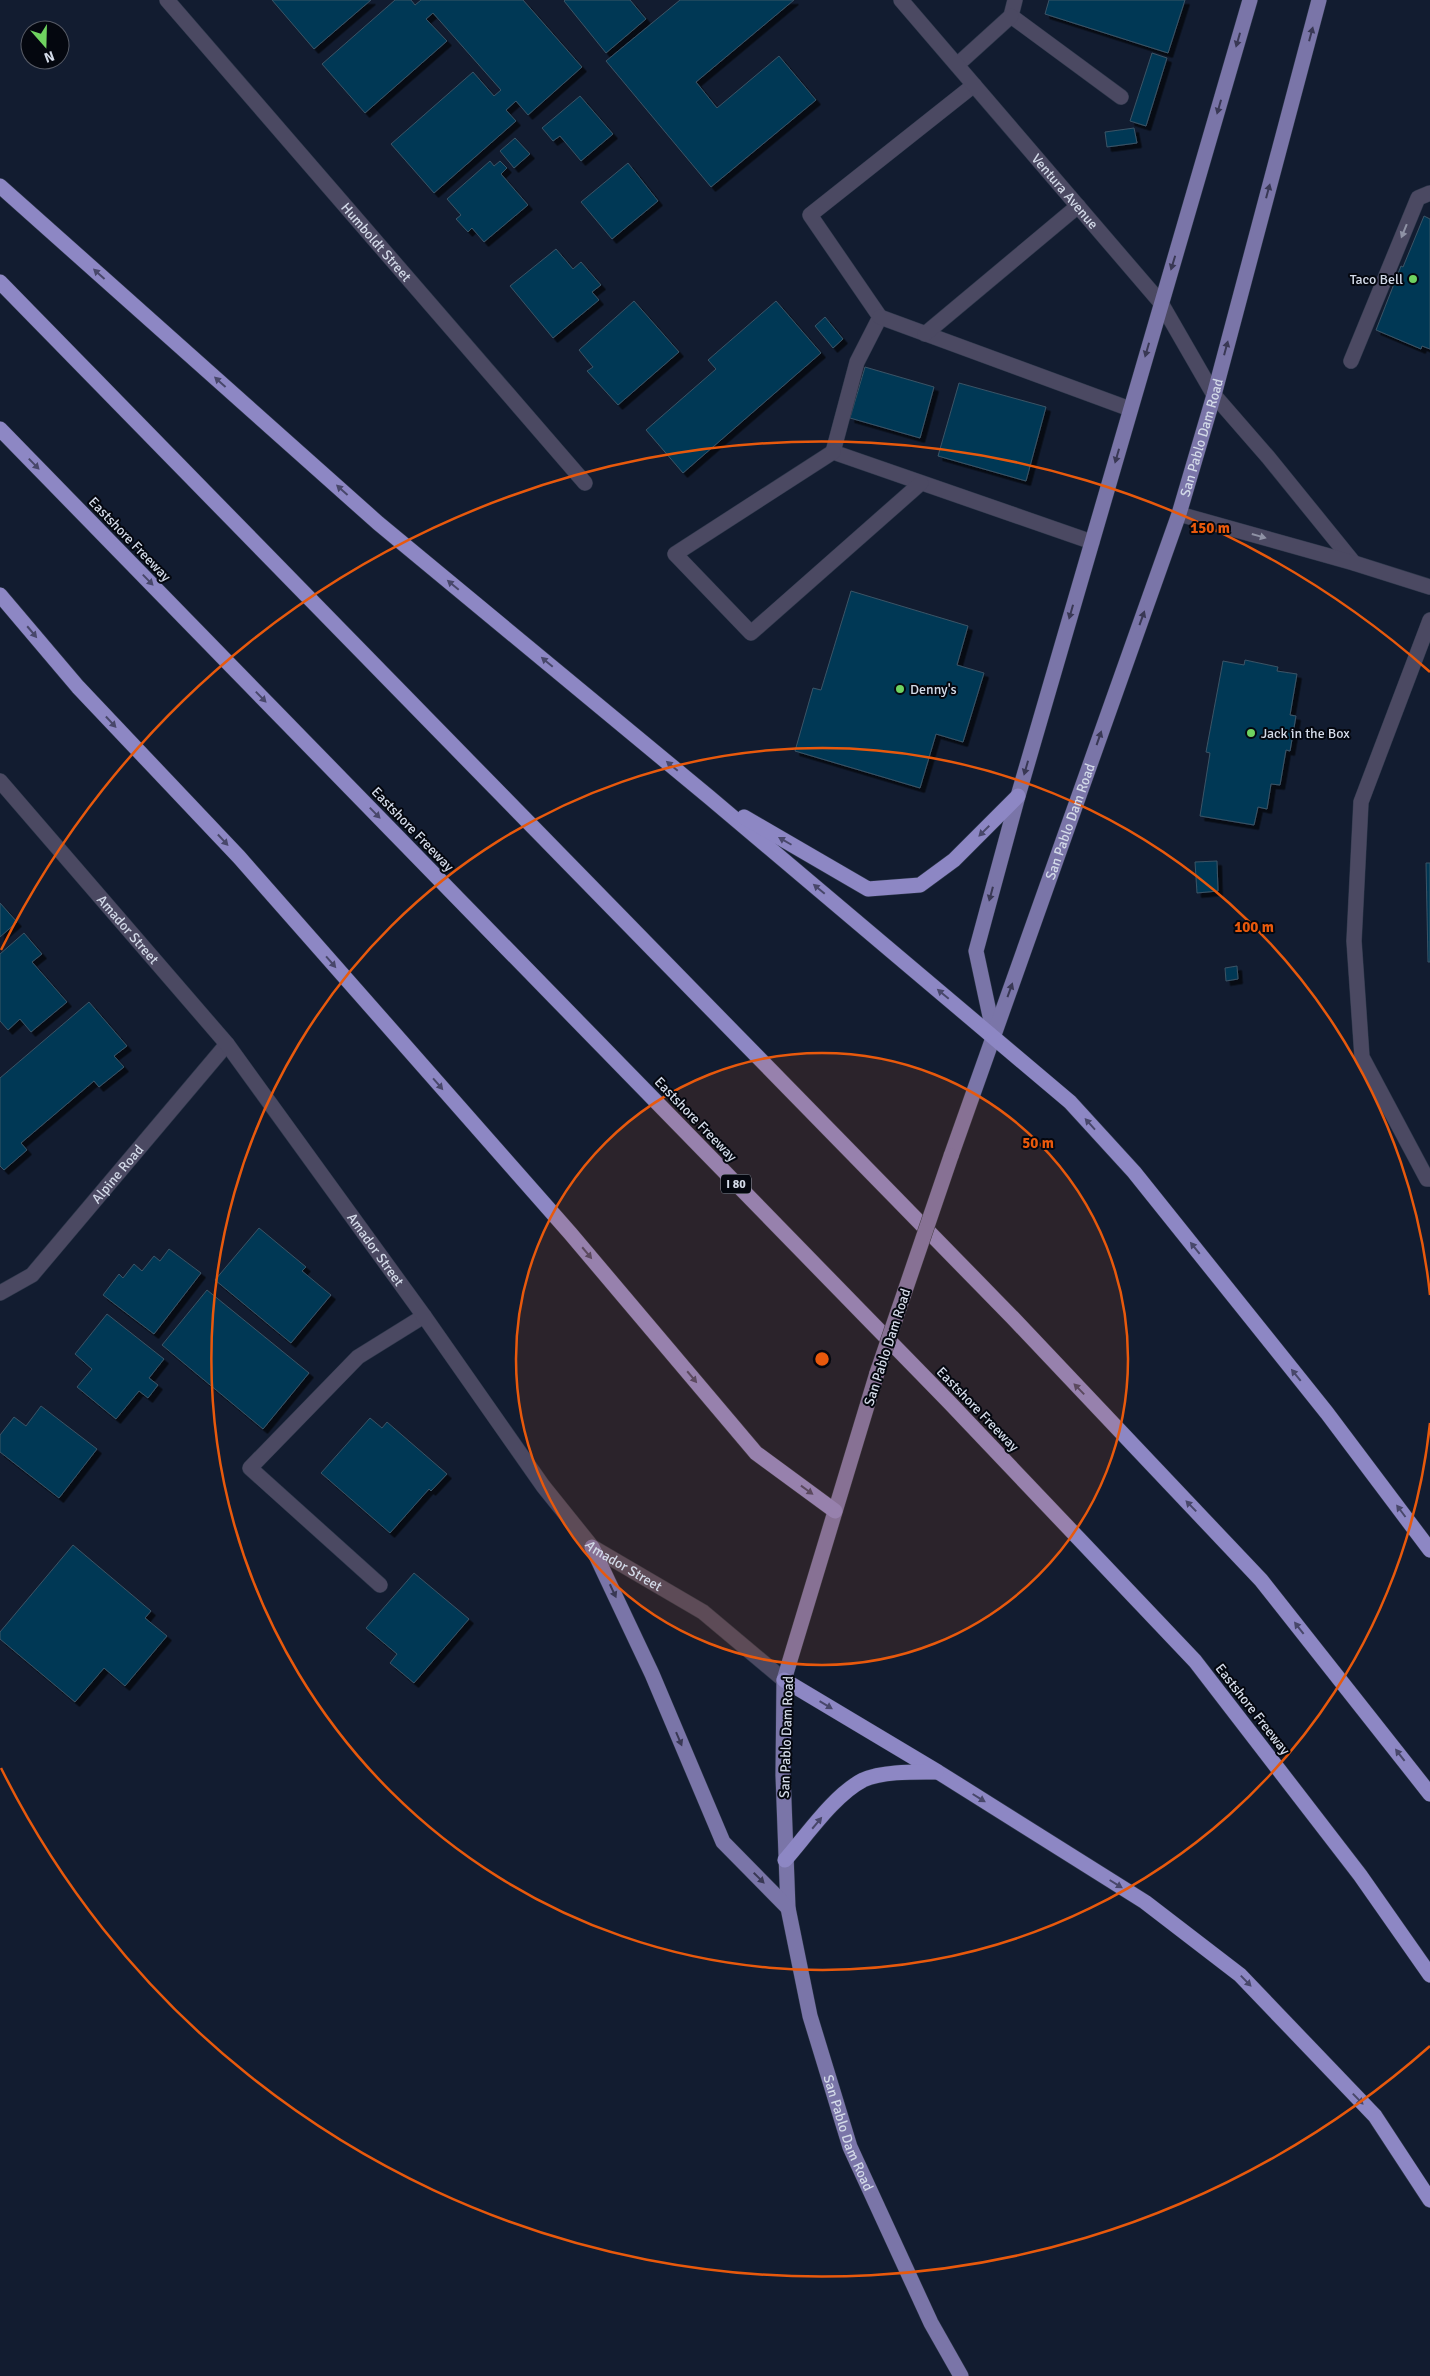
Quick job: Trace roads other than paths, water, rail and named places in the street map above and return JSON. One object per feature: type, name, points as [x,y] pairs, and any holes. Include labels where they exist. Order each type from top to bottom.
[{"type":"highway","points":[[0,186],[378,523],[709,797],[1070,1102],[1134,1172],[1327,1413],[1430,1550]]},
{"type":"highway","points":[[0,282],[992,1297],[1254,1572],[1430,1794]]},
{"type":"highway","name":"Eastshore Freeway","points":[[0,429],[949,1402],[1195,1661],[1360,1875],[1430,1975]]},
{"type":"highway","points":[[0,595],[78,687],[239,857],[570,1233],[756,1453],[835,1511]]},
{"type":"highway","points":[[709,797],[868,889],[920,885],[954,860],[1018,796]]},
{"type":"highway","points":[[784,1680],[938,1772],[1145,1902],[1240,1975],[1375,2116],[1430,2200]]},
{"type":"highway","points":[[785,1860],[824,1814],[848,1790],[864,1780],[901,1772],[938,1772]]},
{"type":"main road","points":[[994,1036],[976,950],[1018,796],[1250,0]]},
{"type":"main road","name":"San Pablo Dam Road","points":[[961,2376],[931,2323],[850,2147],[810,2016],[788,1908],[783,1775],[784,1680],[877,1373],[951,1156],[1179,514],[1214,395],[1319,0]]},
{"type":"main road","points":[[592,1546],[652,1674],[723,1842],[788,1908]]},
{"type":"street","name":"Humboldt Street","points":[[167,0],[585,483]]},
{"type":"street","name":"Ventura Avenue","points":[[901,0],[1161,303],[1214,395],[1268,457],[1354,562]]},
{"type":"street","points":[[957,65],[1011,16],[1015,0]]},
{"type":"street","points":[[1011,16],[1121,97]]},
{"type":"street","points":[[974,85],[810,215],[880,317],[1130,409]]},
{"type":"street","points":[[1351,361],[1418,198],[1430,193]]},
{"type":"street","points":[[925,334],[1078,206]]},
{"type":"street","points":[[880,317],[857,362],[833,452],[675,554],[750,633],[920,483]]},
{"type":"street","points":[[833,452],[1092,542]]},
{"type":"street","points":[[1179,514],[1354,562],[1430,587]]},
{"type":"street","points":[[1429,1181],[1362,1057],[1354,942],[1361,802],[1430,620]]},
{"type":"street","name":"Amador Street","points":[[0,781],[227,1044],[424,1316],[543,1486],[592,1546],[703,1612],[784,1680]]},
{"type":"street","name":"Alpine Road","points":[[0,1293],[32,1275],[227,1044]]},
{"type":"street","points":[[380,1586],[250,1468],[358,1357],[424,1316]]},
{"type":"place","name":"Taco Bell","points":[[1413,279]]},
{"type":"place","name":"Denny's","points":[[900,689]]},
{"type":"place","name":"Jack in the Box","points":[[1251,733]]}]
